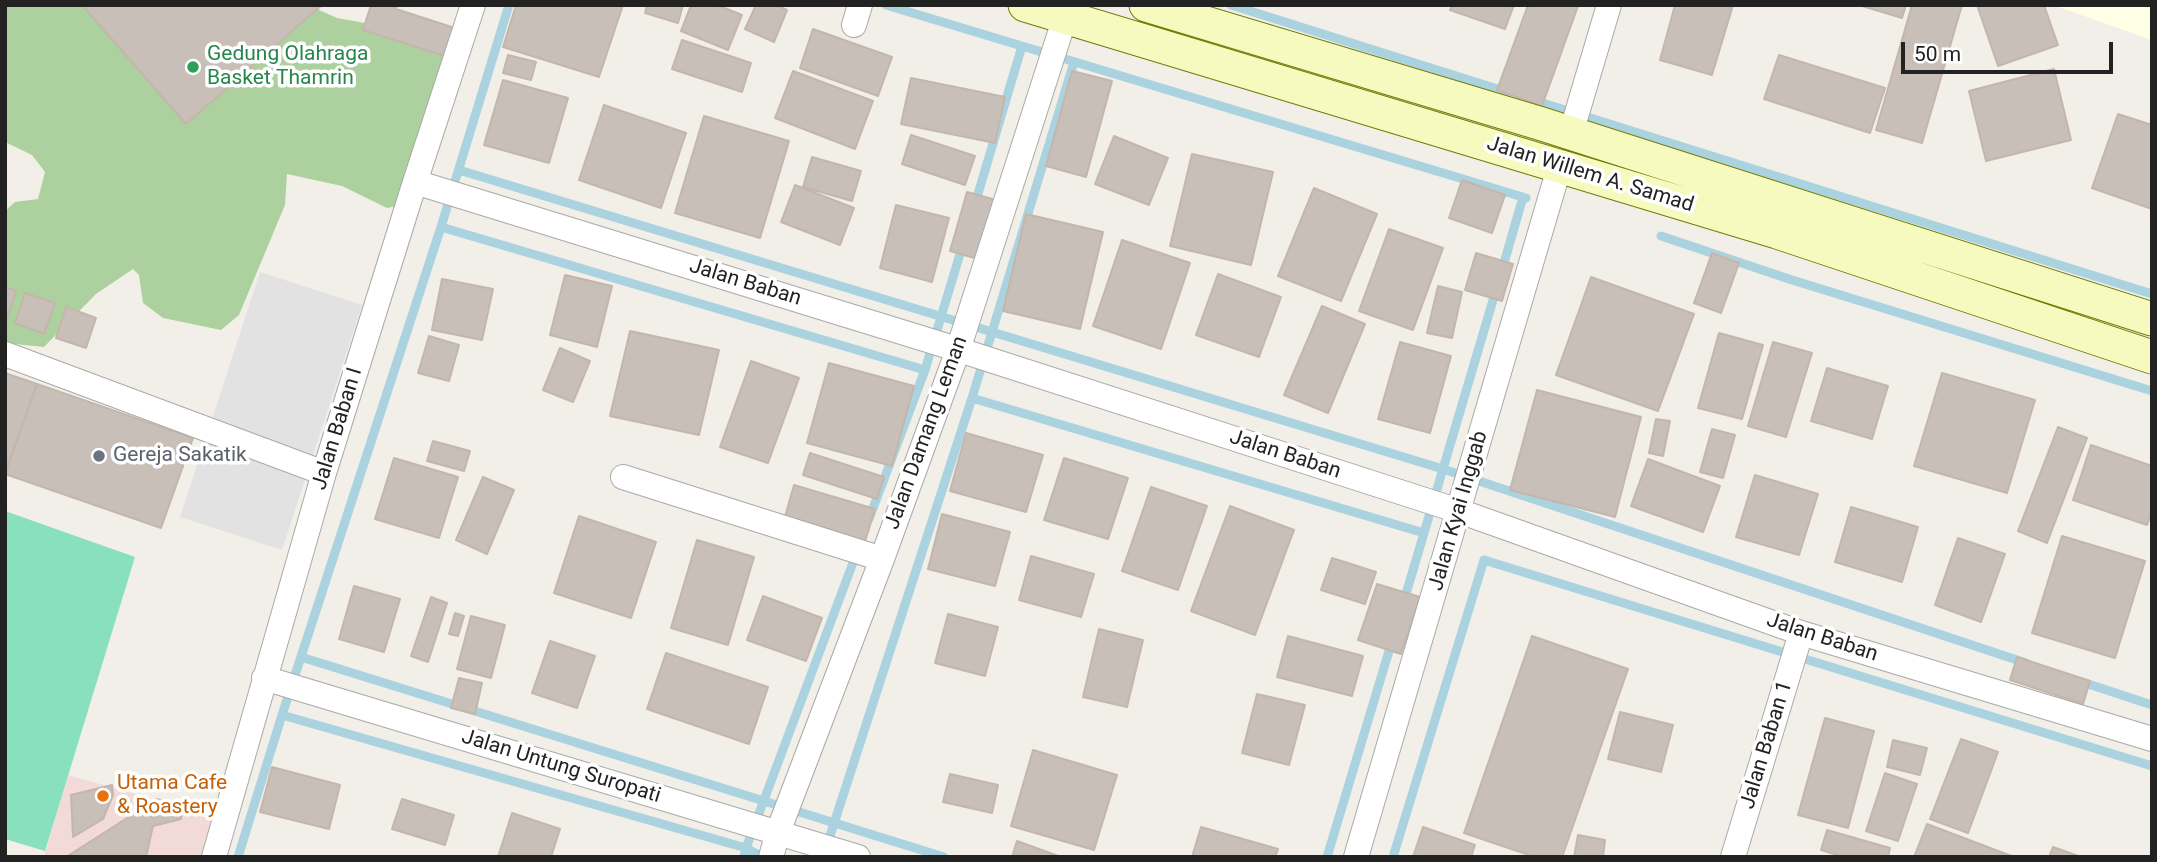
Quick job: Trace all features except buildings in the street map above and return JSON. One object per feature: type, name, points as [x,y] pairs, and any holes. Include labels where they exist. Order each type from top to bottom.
[{"type":"main road","name":"Jalan Willem A. Samad","points":[[1025,5],[1067,11],[1777,232],[2152,356]]},
{"type":"main road","name":"Jalan Willem A. Samad","points":[[1146,5],[1572,133],[2152,319]]},
{"type":"street","name":"Jalan Baban I","points":[[214,857],[324,473],[473,5]]},
{"type":"street","points":[[1572,133],[1609,5]]},
{"type":"street","name":"Jalan Damang Leman","points":[[771,857],[778,832],[882,559],[1067,11]]},
{"type":"street","name":"Jalan Kyai Inggab","points":[[1356,857],[1560,165]]},
{"type":"street","name":"Jalan Baban","points":[[415,182],[952,348],[1460,511],[1801,632],[2152,739]]},
{"type":"street","points":[[5,354],[324,473]]},
{"type":"street","points":[[623,477],[882,559]]},
{"type":"street","name":"Jalan Baban 1","points":[[1733,857],[1801,632]]},
{"type":"street","name":"Jalan Untung Suropati","points":[[264,678],[858,857]]},
{"type":"shaded area","points":[[2053,5],[2152,5],[2152,40]]},
{"type":"shaded area","points":[[260,272],[362,305],[282,550],[180,517]]},
{"type":"shaded area","name":"Utama Cafe & Roastery","points":[[68,775],[220,818],[209,857],[44,857]]},
{"type":"green space","points":[[5,5],[82,5],[186,124],[317,9],[337,18],[365,23],[451,58],[398,206],[387,208],[342,186],[287,174],[285,205],[239,315],[221,330],[163,318],[143,303],[139,275],[133,269],[96,294],[44,347],[5,343],[5,211],[15,202],[38,199],[45,172],[32,155],[5,142]]},
{"type":"green space","points":[[5,511],[135,557],[45,851],[5,839]]},
{"type":"waterway","points":[[441,227],[509,5]]},
{"type":"waterway","points":[[886,5],[1526,198]]},
{"type":"waterway","points":[[1231,5],[1507,92]]},
{"type":"waterway","points":[[975,204],[1022,46]]},
{"type":"waterway","points":[[972,398],[1074,62]]},
{"type":"waterway","points":[[1533,100],[2152,294]]},
{"type":"waterway","points":[[459,170],[1443,469],[2026,663]]},
{"type":"waterway","points":[[1502,270],[1523,197]]},
{"type":"waterway","points":[[282,715],[441,227],[925,370],[869,519]]},
{"type":"waterway","points":[[1661,236],[1792,280],[2152,391]]},
{"type":"waterway","points":[[925,370],[963,244]]},
{"type":"waterway","points":[[1424,533],[1496,290]]},
{"type":"waterway","points":[[827,845],[972,398],[1424,533],[1403,604]]},
{"type":"waterway","points":[[762,857],[746,848],[857,552]]},
{"type":"waterway","points":[[1393,857],[1484,560],[2152,766]]},
{"type":"waterway","points":[[1327,857],[1392,641]]},
{"type":"waterway","points":[[301,657],[944,857]]},
{"type":"waterway","points":[[2079,681],[2152,705]]},
{"type":"waterway","points":[[238,857],[282,715],[746,848],[744,857]]},
{"type":"place","name":"Gedung Olahraga Basket Thamrin","points":[[193,67]]},
{"type":"place","name":"Gereja Sakatik","points":[[99,456]]},
{"type":"place","name":"Utama Cafe & Roastery","points":[[103,796]]}]
